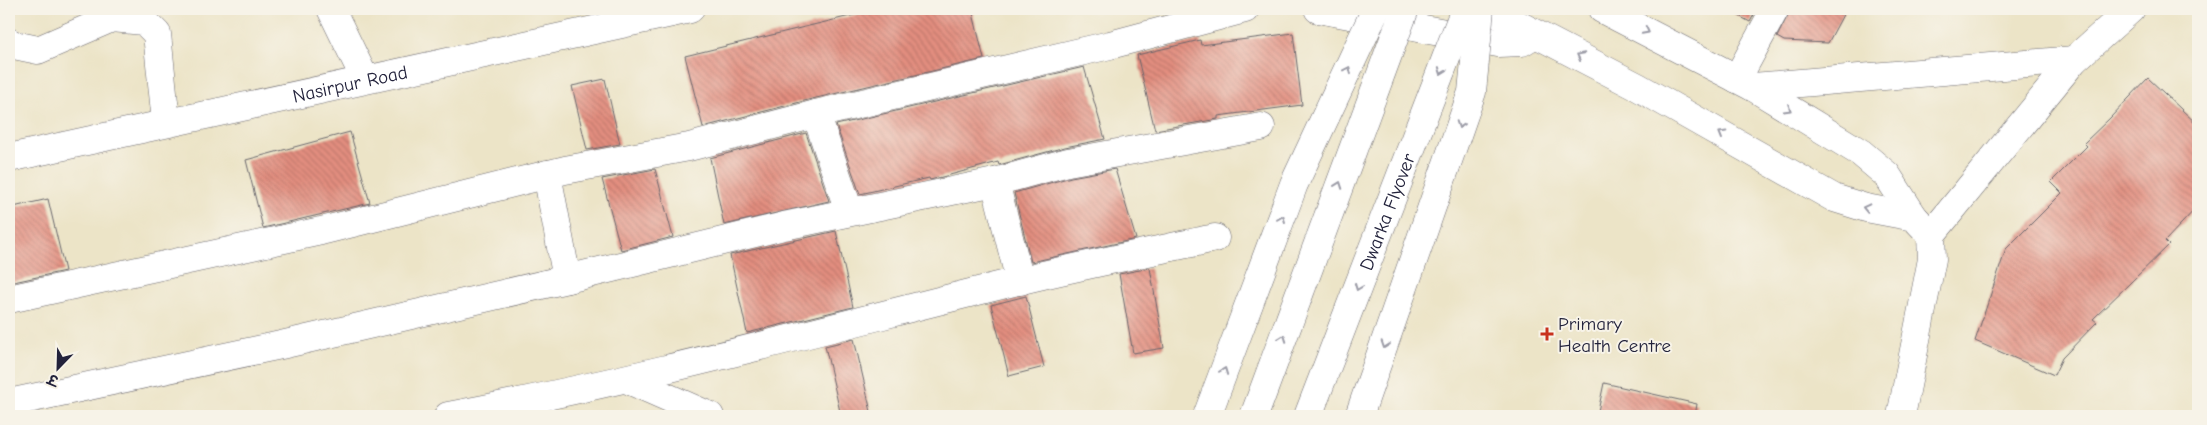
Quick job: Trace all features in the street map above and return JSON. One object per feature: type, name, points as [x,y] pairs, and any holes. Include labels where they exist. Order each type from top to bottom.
[{"type":"street","points":[[331,9],[365,79]]},
{"type":"street","name":"Nasirpur Road","points":[[9,158],[166,122],[690,9]]},
{"type":"street","points":[[9,299],[321,231],[547,174],[688,147],[816,114],[1110,45],[1245,9]]},
{"type":"street","points":[[1318,9],[1498,43],[1522,42],[1535,34]]},
{"type":"street","points":[[1207,416],[1294,184],[1376,9]]},
{"type":"street","points":[[1254,416],[1405,9]]},
{"type":"street","name":"Dwarka Flyover","points":[[1308,416],[1465,9]]},
{"type":"street","points":[[1360,416],[1472,92],[1480,9]]},
{"type":"street","points":[[1488,9],[1638,87],[1834,198],[1923,226]]},
{"type":"street","points":[[1602,9],[1745,83],[1876,164],[1887,174],[1923,226],[1932,260],[1901,416]]},
{"type":"street","points":[[1745,83],[1775,9]]},
{"type":"street","points":[[1923,226],[2074,60],[2130,9]]},
{"type":"street","points":[[9,42],[14,45],[38,50],[112,18],[144,21],[157,34],[166,122]]},
{"type":"street","points":[[1745,83],[2074,60]]},
{"type":"street","points":[[816,114],[849,211]]},
{"type":"street","points":[[9,403],[281,345],[849,211],[995,182],[1068,162],[1261,127]]},
{"type":"street","points":[[547,174],[567,279]]},
{"type":"street","points":[[995,182],[1020,281]]},
{"type":"street","points":[[448,416],[537,400],[747,351],[1020,281],[1215,238]]},
{"type":"street","points":[[626,379],[710,416]]},
{"type":"building","points":[[879,9],[972,9],[984,59],[812,99],[703,127],[685,56]]},
{"type":"building","points":[[1726,9],[1757,9],[1750,22]]},
{"type":"building","points":[[1791,9],[1846,9],[1828,43],[1784,41],[1777,37]]},
{"type":"building","points":[[1293,33],[1302,105],[1218,116],[1218,119],[1155,130],[1137,55],[1200,40],[1201,45]]},
{"type":"building","points":[[1084,67],[1105,139],[1065,147],[999,165],[998,162],[930,180],[929,178],[860,194],[836,125]]},
{"type":"building","points":[[2148,78],[2198,125],[2198,206],[2165,241],[2169,245],[2093,319],[2097,322],[2062,358],[2054,375],[1975,341],[2006,249],[2062,193],[2051,182],[2087,146],[2084,143]]},
{"type":"building","points":[[605,79],[620,144],[587,150],[572,86]]},
{"type":"building","points":[[350,132],[370,203],[263,228],[246,160]]},
{"type":"building","points":[[806,133],[829,201],[724,225],[710,158]]},
{"type":"building","points":[[655,169],[673,237],[621,250],[602,179]]},
{"type":"building","points":[[1115,169],[1136,239],[1031,262],[1014,193],[1071,177]]},
{"type":"building","points":[[48,199],[65,271],[9,283],[9,208]]},
{"type":"building","points":[[836,231],[853,307],[747,333],[730,255]]},
{"type":"building","points":[[1150,268],[1164,348],[1133,353],[1119,274]]},
{"type":"building","points":[[1026,296],[1044,367],[1009,376],[991,305]]},
{"type":"building","points":[[854,339],[872,416],[841,416],[825,346]]},
{"type":"building","points":[[1604,383],[1697,404],[1695,416],[1597,416]]},
{"type":"place","name":"Primary Health Centre","points":[[1547,334]]}]
